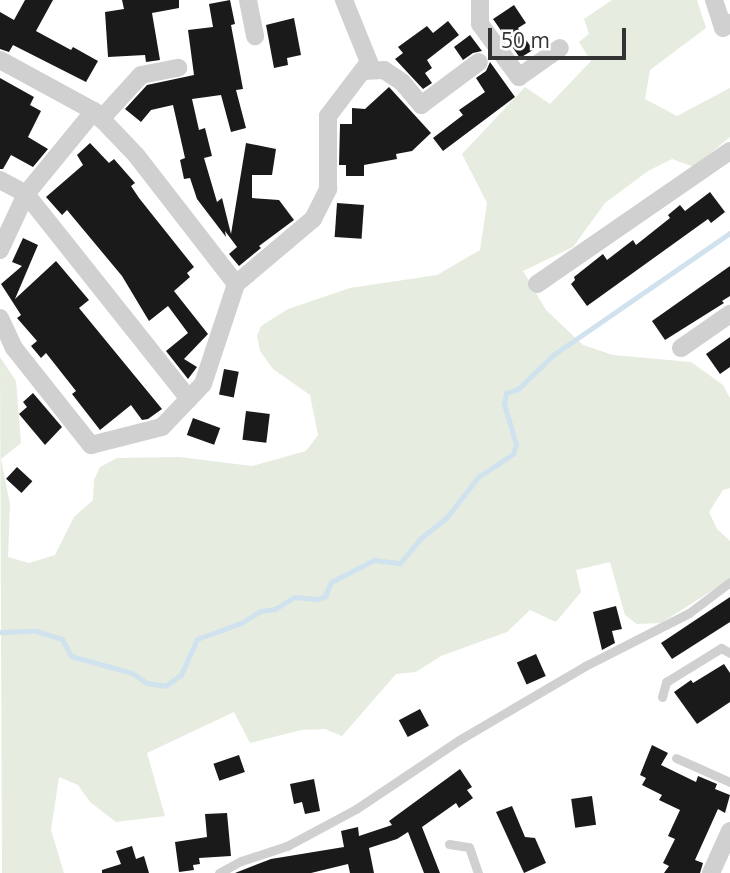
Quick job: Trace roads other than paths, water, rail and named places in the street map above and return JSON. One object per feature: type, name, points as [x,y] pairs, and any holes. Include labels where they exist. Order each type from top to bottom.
[{"type":"street","points":[[248,0],[255,36]]},
{"type":"street","points":[[0,318],[14,348],[91,445],[162,427],[203,384],[236,284],[313,219],[328,190],[328,116],[369,62],[344,0]]},
{"type":"street","points":[[480,0],[480,24],[519,77],[560,48]]},
{"type":"street","points":[[714,0],[723,28],[730,23]]},
{"type":"street","points":[[0,60],[97,115],[136,155],[236,284]]},
{"type":"street","points":[[364,71],[384,70],[402,82],[421,105],[479,62]]},
{"type":"street","points":[[0,250],[26,194],[97,115],[141,75],[178,68]]},
{"type":"street","points":[[537,284],[730,151]]},
{"type":"street","points":[[0,180],[26,194],[190,399]]},
{"type":"street","points":[[681,348],[730,314]]},
{"type":"street","points":[[711,873],[730,831]]},
{"type":"lane","points":[[219,873],[241,861],[287,845],[356,809],[460,740],[585,666],[689,613],[730,582]]},
{"type":"lane","points":[[662,697],[666,682],[721,648],[730,653]]},
{"type":"lane","points":[[676,758],[730,782]]},
{"type":"lane","points":[[449,844],[469,848],[478,873]]},
{"type":"waterway","points":[[0,632],[36,631],[62,639],[71,656],[132,673],[147,683],[165,686],[181,675],[197,639],[241,623],[260,611],[275,609],[294,597],[318,599],[325,596],[331,582],[374,560],[400,563],[421,538],[447,517],[478,477],[513,454],[516,444],[504,404],[506,393],[518,389],[553,355],[730,233]]}]
